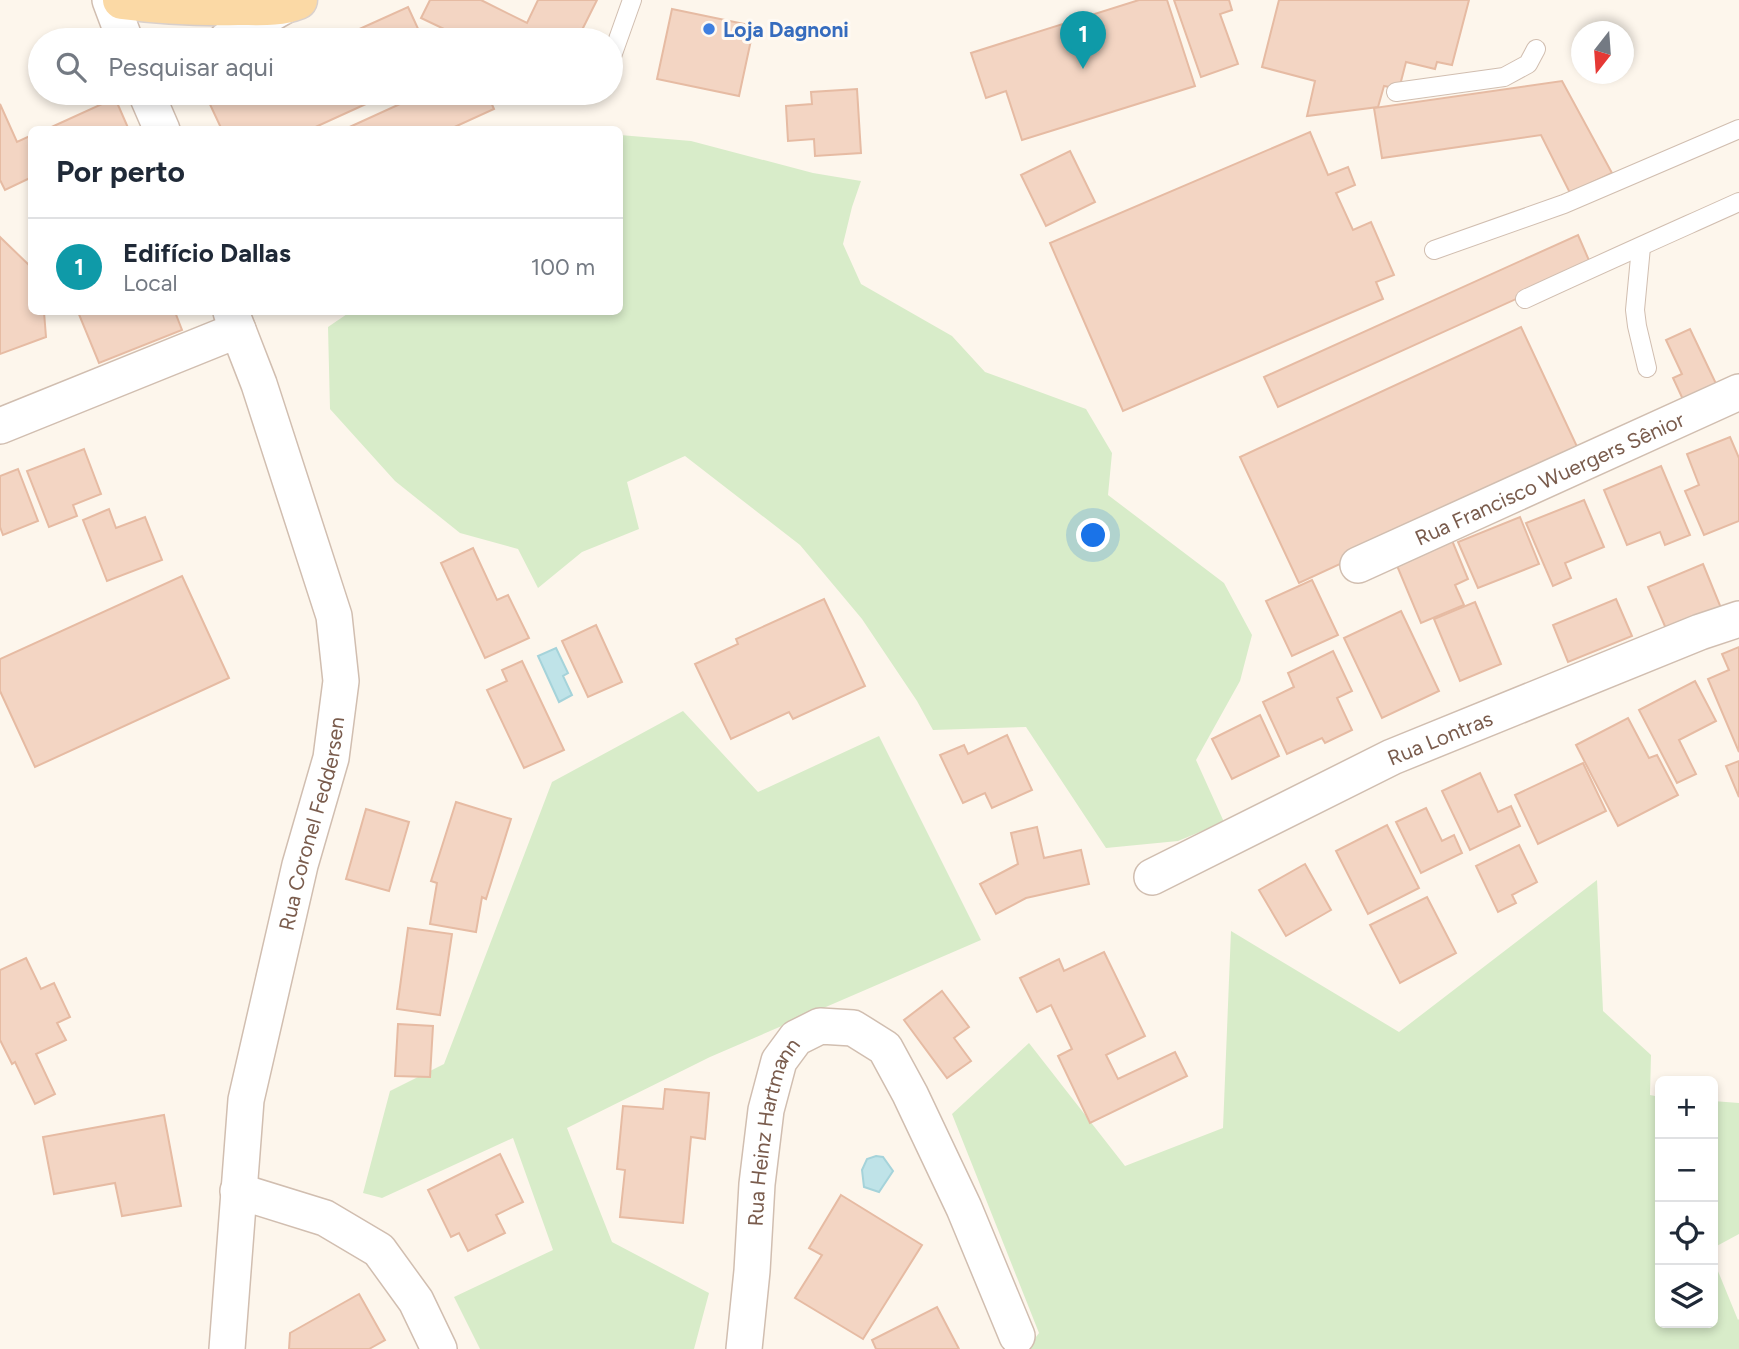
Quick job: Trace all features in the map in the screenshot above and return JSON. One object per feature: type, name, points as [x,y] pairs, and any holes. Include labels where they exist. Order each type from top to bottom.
[{"type":"main road","points":[[122,0],[162,5],[291,3]]},
{"type":"street","points":[[110,0],[120,28]]},
{"type":"street","points":[[247,28],[291,3]]},
{"type":"street","points":[[151,105],[160,126]]},
{"type":"street","points":[[0,426],[235,321]]},
{"type":"street","name":"Rua Coronel Feddersen","points":[[227,1349],[246,1100],[300,865],[331,758],[341,681],[334,617],[259,384],[235,321]]},
{"type":"street","name":"Rua Francisco Wuergers Sênior","points":[[1358,565],[1739,392]]},
{"type":"street","name":"Rua Lontras","points":[[1152,877],[1392,757],[1700,632],[1739,619]]},
{"type":"street","name":"Rua Heinz Hartmann","points":[[744,1349],[757,1184],[766,1110],[779,1061],[796,1038],[820,1026],[853,1028],[885,1048],[964,1208],[1017,1336]]},
{"type":"street","points":[[238,1191],[325,1218],[379,1250],[416,1301],[439,1349]]},
{"type":"lane","points":[[622,28],[632,0]]},
{"type":"lane","points":[[1396,92],[1504,77],[1528,64],[1536,49]]},
{"type":"lane","points":[[1434,250],[1564,204],[1739,129]]},
{"type":"lane","points":[[1525,299],[1739,202]]},
{"type":"lane","points":[[1641,247],[1635,310],[1647,368]]},
{"type":"green space","points":[[623,135],[691,141],[813,173],[861,181],[843,244],[861,284],[952,336],[985,372],[1086,409],[1112,453],[1108,495],[1224,583],[1252,635],[1240,681],[1196,760],[1224,822],[1178,841],[1106,848],[1026,727],[933,730],[917,701],[862,619],[800,545],[685,456],[627,482],[639,529],[582,552],[538,588],[518,549],[460,533],[395,481],[330,409],[328,327],[346,315],[623,315]]},
{"type":"green space","points":[[683,711],[758,792],[879,736],[981,940],[710,1057],[567,1128],[612,1242],[709,1293],[694,1349],[480,1349],[454,1297],[553,1250],[513,1138],[382,1198],[363,1193],[390,1091],[444,1064],[552,782]]},
{"type":"green space","points":[[1597,880],[1603,1011],[1651,1055],[1650,1095],[1655,1096],[1655,1328],[1718,1328],[1718,1271],[1739,1319],[1739,1349],[1027,1349],[1039,1333],[952,1114],[1029,1043],[1125,1166],[1223,1128],[1231,931],[1399,1032]]},
{"type":"green space","points":[[1718,1101],[1739,1103],[1739,1234],[1718,1245]]},
{"type":"water","points":[[556,648],[568,673],[563,676],[572,695],[559,702],[538,656]]},
{"type":"water","points":[[883,1157],[893,1171],[879,1192],[864,1187],[862,1170],[867,1159]]},
{"type":"building","points":[[430,0],[481,0],[527,23],[538,0],[597,0],[583,28],[442,28],[421,18]]},
{"type":"building","points":[[1139,0],[1167,0],[1195,86],[1022,140],[1006,91],[986,98],[971,53]]},
{"type":"building","points":[[1174,0],[1229,0],[1232,10],[1220,14],[1238,64],[1201,77]]},
{"type":"building","points":[[1279,0],[1469,0],[1452,65],[1437,62],[1435,69],[1406,62],[1399,89],[1384,86],[1378,107],[1307,116],[1315,81],[1262,67]]},
{"type":"building","points":[[408,7],[418,28],[362,28]]},
{"type":"building","points":[[672,9],[754,26],[739,96],[657,79]]},
{"type":"building","points":[[1562,81],[1612,173],[1570,193],[1541,135],[1382,158],[1374,108]]},
{"type":"building","points":[[857,89],[861,153],[815,156],[814,139],[788,141],[786,106],[812,104],[811,92]]},
{"type":"building","points":[[0,104],[17,142],[28,137],[28,179],[5,190],[0,180]]},
{"type":"building","points":[[100,105],[118,105],[127,126],[54,126]]},
{"type":"building","points":[[210,105],[364,105],[318,126],[220,126]]},
{"type":"building","points":[[398,105],[492,105],[494,109],[457,126],[352,126]]},
{"type":"building","points":[[1310,132],[1328,175],[1348,167],[1355,185],[1336,193],[1353,230],[1371,222],[1394,275],[1376,282],[1383,299],[1123,411],[1050,243]]},
{"type":"building","points":[[1070,151],[1095,202],[1046,226],[1021,175]]},
{"type":"building","points":[[1578,235],[1591,265],[1278,407],[1264,377]]},
{"type":"building","points":[[0,237],[28,264],[28,315],[44,315],[46,337],[0,354]]},
{"type":"building","points":[[79,315],[176,315],[182,330],[99,363]]},
{"type":"building","points":[[1521,327],[1580,453],[1299,583],[1240,457]]},
{"type":"building","points":[[1690,329],[1719,390],[1686,406],[1673,378],[1682,374],[1666,340]]},
{"type":"building","points":[[1730,437],[1739,458],[1739,521],[1704,535],[1685,491],[1699,485],[1687,454]]},
{"type":"building","points":[[84,449],[101,494],[73,505],[77,516],[49,527],[27,471]]},
{"type":"building","points":[[1661,466],[1690,535],[1665,545],[1660,532],[1627,545],[1604,490]]},
{"type":"building","points":[[18,469],[38,521],[3,535],[0,527],[0,476]]},
{"type":"building","points":[[1584,500],[1604,547],[1565,563],[1571,578],[1553,586],[1526,523]]},
{"type":"building","points":[[109,509],[116,528],[145,517],[162,560],[107,581],[83,520]]},
{"type":"building","points":[[1520,517],[1539,564],[1478,588],[1458,542]]},
{"type":"building","points":[[1451,538],[1468,579],[1455,585],[1464,605],[1421,623],[1395,561]]},
{"type":"building","points":[[473,548],[497,600],[508,595],[529,638],[485,658],[441,563]]},
{"type":"building","points":[[1703,564],[1721,608],[1667,631],[1648,587]]},
{"type":"building","points":[[182,576],[229,678],[35,767],[0,691],[0,659]]},
{"type":"building","points":[[1312,580],[1338,635],[1292,656],[1266,601]]},
{"type":"building","points":[[824,599],[865,686],[793,719],[789,712],[731,739],[695,664],[738,644],[736,639]]},
{"type":"building","points":[[1616,599],[1632,636],[1568,662],[1553,625]]},
{"type":"building","points":[[1475,602],[1501,664],[1460,681],[1434,619]]},
{"type":"building","points":[[1401,611],[1439,691],[1382,718],[1344,638]]},
{"type":"building","points":[[596,625],[622,682],[588,697],[562,641]]},
{"type":"building","points":[[1739,647],[1739,752],[1708,679],[1729,670],[1722,654]]},
{"type":"building","points":[[1333,651],[1352,691],[1337,698],[1352,730],[1325,743],[1322,738],[1287,754],[1263,702],[1294,687],[1288,673]]},
{"type":"building","points":[[522,661],[564,750],[524,768],[487,690],[507,681],[502,670]]},
{"type":"building","points":[[1695,681],[1716,721],[1679,740],[1696,774],[1677,783],[1639,710]]},
{"type":"building","points":[[1260,715],[1279,756],[1232,779],[1212,739]]},
{"type":"building","points":[[1628,718],[1649,758],[1657,755],[1678,795],[1618,826],[1576,745]]},
{"type":"building","points":[[1007,735],[1032,790],[992,808],[985,793],[963,803],[940,755],[964,745],[968,754]]},
{"type":"building","points":[[1739,761],[1739,797],[1726,766]]},
{"type":"building","points":[[1583,763],[1606,811],[1538,844],[1515,795]]},
{"type":"building","points":[[1480,773],[1498,812],[1511,806],[1520,826],[1470,850],[1442,791]]},
{"type":"building","points":[[456,802],[511,819],[486,899],[482,897],[476,932],[430,924],[437,883],[431,881]]},
{"type":"building","points":[[1426,808],[1442,841],[1454,835],[1462,853],[1421,873],[1396,822]]},
{"type":"building","points":[[366,809],[409,822],[389,891],[346,879]]},
{"type":"building","points":[[1387,825],[1419,888],[1368,914],[1336,851]]},
{"type":"building","points":[[1037,827],[1044,858],[1081,850],[1089,884],[1026,898],[996,914],[980,884],[1018,864],[1011,833]]},
{"type":"building","points":[[1519,845],[1537,882],[1512,895],[1516,903],[1498,912],[1476,866]]},
{"type":"building","points":[[1305,864],[1331,910],[1286,936],[1259,890]]},
{"type":"building","points":[[1427,897],[1456,953],[1400,983],[1370,925]]},
{"type":"building","points":[[408,928],[452,934],[440,1015],[397,1009]]},
{"type":"building","points":[[1104,952],[1145,1036],[1106,1055],[1118,1079],[1175,1052],[1187,1076],[1090,1123],[1058,1056],[1072,1049],[1051,1005],[1037,1012],[1020,978],[1059,959],[1064,971]]},
{"type":"building","points":[[26,958],[41,989],[54,983],[70,1017],[57,1023],[66,1040],[36,1054],[55,1094],[35,1104],[15,1062],[12,1064],[0,1040],[0,970]]},
{"type":"building","points":[[942,991],[969,1027],[954,1038],[971,1061],[947,1078],[904,1020]]},
{"type":"building","points":[[398,1024],[433,1026],[430,1077],[395,1076]]},
{"type":"building","points":[[665,1089],[709,1093],[705,1139],[691,1137],[683,1223],[620,1217],[625,1170],[617,1169],[623,1106],[663,1109]]},
{"type":"building","points":[[164,1115],[181,1206],[122,1216],[115,1183],[54,1194],[43,1137]]},
{"type":"building","points":[[500,1154],[523,1202],[496,1215],[505,1233],[468,1251],[459,1233],[451,1237],[428,1190]]},
{"type":"building","points":[[841,1195],[922,1245],[863,1339],[795,1298],[822,1255],[809,1248]]},
{"type":"building","points":[[359,1294],[385,1340],[369,1349],[289,1349],[290,1333]]},
{"type":"building","points":[[937,1307],[959,1349],[876,1349],[872,1340]]},
{"type":"place","name":"Loja Dagnoni","points":[[709,29]]},
{"type":"place","name":"Edifício Dallas","points":[[1083,69]]}]
